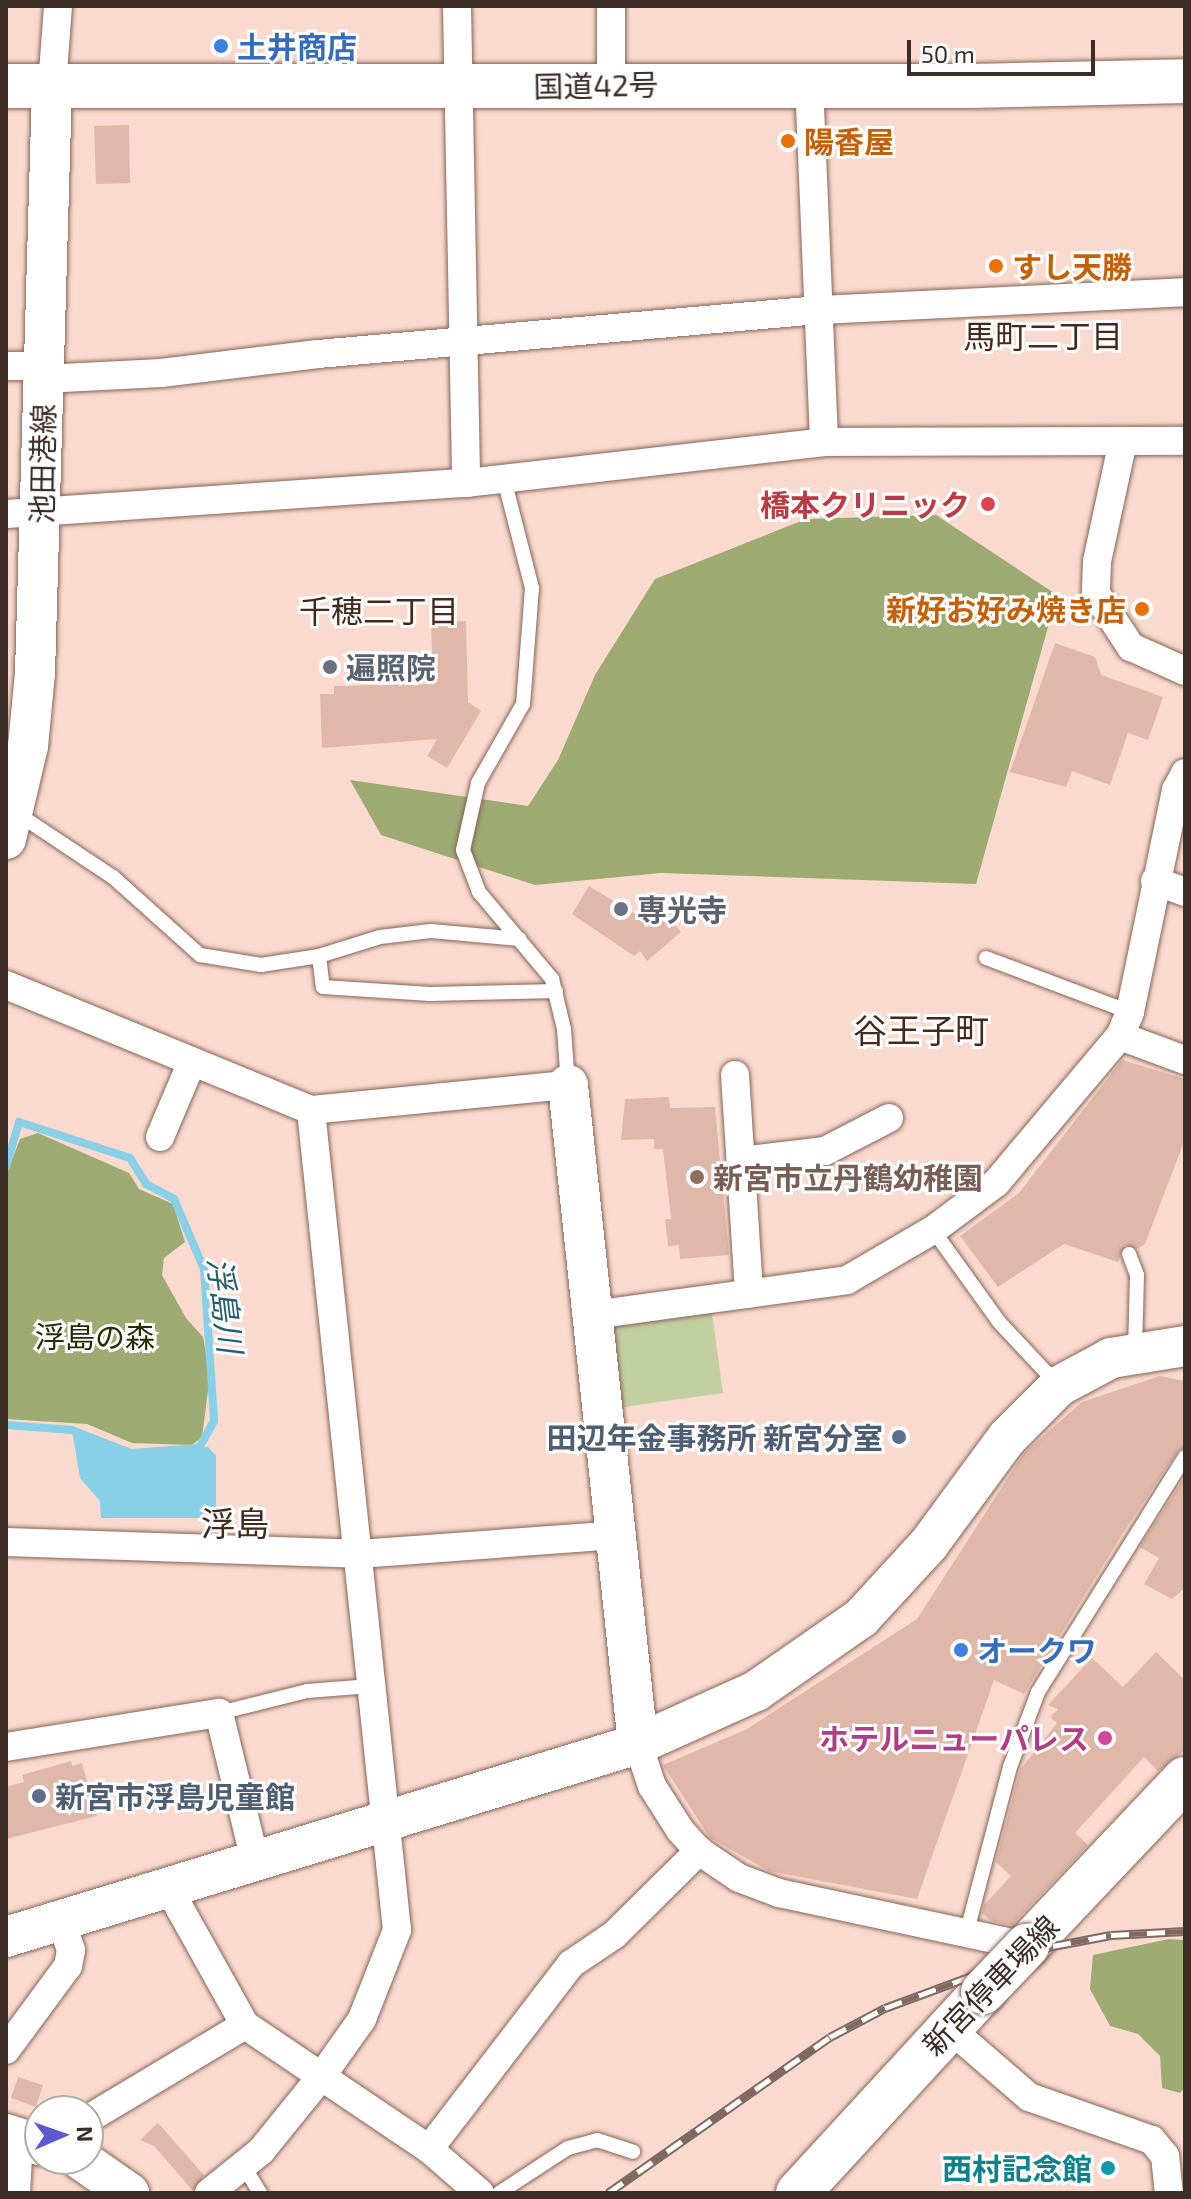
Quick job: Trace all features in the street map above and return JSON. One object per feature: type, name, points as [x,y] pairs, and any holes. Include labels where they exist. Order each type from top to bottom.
[{"type":"main road","name":"国道42号","points":[[6,86],[459,87],[809,82],[970,86],[1185,81]]},
{"type":"main road","name":"新宮停車場線","points":[[798,2193],[948,2027],[1185,1779]]},
{"type":"street","points":[[52,86],[58,6]]},
{"type":"street","points":[[457,6],[466,483]]},
{"type":"street","points":[[611,6],[611,85]]},
{"type":"street","points":[[809,82],[824,442]]},
{"type":"street","name":"池田港線","points":[[9,820],[32,702],[24,514],[31,370],[52,86]]},
{"type":"street","points":[[31,370],[161,373],[819,310],[1185,292]]},
{"type":"street","points":[[1123,441],[1097,561],[1096,594],[1131,647],[1185,671]]},
{"type":"street","points":[[24,514],[466,483],[824,442],[1185,441]]},
{"type":"street","points":[[593,1315],[847,1280],[933,1230],[996,1183],[1125,1024],[1176,790],[1185,773]]},
{"type":"street","points":[[1155,881],[1185,892]]},
{"type":"street","points":[[6,985],[191,1064],[311,1110],[568,1085],[638,1744],[652,1786],[699,1851],[739,1878],[779,1893],[1027,1946]]},
{"type":"street","points":[[1125,1024],[1185,1060]]},
{"type":"street","points":[[160,1137],[191,1064]]},
{"type":"street","points":[[735,1075],[749,1294]]},
{"type":"street","points":[[209,2193],[244,2167],[321,2077],[362,2019],[397,1930],[311,1110]]},
{"type":"street","points":[[741,1161],[825,1151],[889,1118]]},
{"type":"street","points":[[6,1937],[174,1887],[386,1818],[638,1744],[756,1691],[861,1618],[929,1544],[1007,1438],[1059,1386],[1078,1372],[1135,1352],[1185,1346]]},
{"type":"street","points":[[6,1542],[359,1554],[616,1535]]},
{"type":"street","points":[[6,1747],[219,1713],[255,1861]]},
{"type":"street","points":[[429,2149],[571,1964],[614,1935],[699,1851]]},
{"type":"street","points":[[174,1887],[179,1907],[245,2025],[429,2149],[480,2193]]},
{"type":"street","points":[[6,2050],[68,1966],[71,1950],[61,1921]]},
{"type":"street","points":[[104,2109],[245,2025]]},
{"type":"street","points":[[948,2027],[1029,2097],[1152,2140],[1165,2156],[1169,2193]]},
{"type":"street","points":[[16,2193],[22,2139]]},
{"type":"street","points":[[103,2175],[129,2193]]},
{"type":"lane","points":[[504,479],[532,588],[523,704],[478,783],[463,850],[479,892],[536,954],[556,991],[568,1085]]},
{"type":"lane","points":[[9,820],[113,877],[200,955],[261,965],[319,956],[380,937],[431,931],[520,939]]},
{"type":"lane","points":[[319,956],[323,987],[430,994],[556,991]]},
{"type":"lane","points":[[986,958],[1125,1024]]},
{"type":"lane","points":[[933,1230],[999,1322],[1059,1386]]},
{"type":"lane","points":[[1129,1254],[1137,1275],[1135,1352]]},
{"type":"lane","points":[[967,1931],[1010,1767],[1038,1692],[1185,1457]]},
{"type":"lane","points":[[219,1713],[307,1691],[371,1686]]},
{"type":"lane","points":[[499,2193],[568,2148],[597,2140],[633,2152]]},
{"type":"lane","points":[[244,2167],[260,2193]]},
{"type":"green space","points":[[936,515],[1057,595],[976,884],[661,873],[535,885],[381,835],[350,780],[528,806],[558,760],[595,675],[655,579],[806,519]]},
{"type":"green space","name":"浮島の森","points":[[38,1133],[129,1173],[139,1189],[173,1204],[185,1242],[164,1258],[162,1275],[186,1318],[203,1337],[210,1375],[202,1437],[192,1445],[132,1443],[87,1424],[6,1419],[6,1175],[20,1139]]},
{"type":"green space","points":[[711,1306],[723,1393],[609,1409],[598,1319]]},
{"type":"green space","points":[[1169,1939],[1185,1940],[1185,2087],[1180,2093],[1162,2088],[1160,2056],[1138,2034],[1110,2026],[1090,1989],[1093,1955]]},
{"type":"water","points":[[72,1430],[131,1453],[208,1447],[216,1456],[216,1505],[210,1518],[101,1518],[100,1501],[80,1478]]},
{"type":"building","points":[[129,125],[130,183],[96,184],[94,126]]},
{"type":"building","points":[[466,621],[468,702],[481,711],[447,768],[427,756],[437,739],[322,748],[320,694],[334,694],[334,686],[433,684],[431,622]]},
{"type":"building","points":[[1055,643],[1095,657],[1101,675],[1163,697],[1148,740],[1128,733],[1110,785],[1072,771],[1066,787],[1010,772]]},
{"type":"building","points":[[589,886],[635,914],[652,899],[681,932],[647,961],[640,951],[634,956],[572,914]]},
{"type":"building","points":[[1122,1060],[1185,1079],[1185,1139],[1145,1244],[1137,1249],[1125,1245],[1118,1262],[1064,1244],[998,1287],[960,1236],[1019,1193]]},
{"type":"building","points":[[669,1097],[670,1108],[715,1107],[729,1255],[680,1259],[679,1245],[668,1246],[665,1219],[671,1219],[663,1149],[654,1149],[654,1139],[621,1140],[625,1099]]},
{"type":"building","name":"オークワ","points":[[1160,1376],[1185,1381],[1185,1447],[1177,1452],[1121,1536],[1024,1694],[994,1680],[917,1899],[769,1871],[710,1838],[663,1765],[747,1729],[917,1619],[1024,1453],[1082,1402]]},
{"type":"building","points":[[1185,1476],[1185,1588],[1172,1599],[1144,1584],[1159,1558],[1140,1547]]},
{"type":"building","points":[[1156,1652],[1185,1680],[1185,1750],[1158,1771],[1144,1757],[1075,1833],[1088,1845],[1012,1925],[991,1921],[982,1913],[984,1905],[1011,1876],[996,1862],[1020,1770],[1057,1723],[1050,1717],[1058,1709],[1048,1705],[1092,1658],[1123,1687]]},
{"type":"building","points":[[71,1761],[72,1766],[82,1763],[97,1816],[6,1839],[6,1787],[24,1782],[22,1775]]},
{"type":"building","points":[[18,2077],[43,2085],[40,2095],[24,2095],[24,2103],[11,2098]]},
{"type":"building","points":[[158,2123],[204,2175],[193,2191],[154,2146],[140,2140]]},
{"type":"waterway","name":"浮島川","points":[[6,1167],[19,1122],[130,1158],[146,1184],[174,1199],[204,1269],[214,1421],[199,1448],[131,1453],[72,1430],[6,1425]]},
{"type":"railway","points":[[608,2193],[830,2037],[885,2008],[1053,1946],[1111,1935],[1185,1931]]},
{"type":"place","name":"土井商店","points":[[221,46]]},
{"type":"place","name":"陽香屋","points":[[788,141]]},
{"type":"place","name":"すし天勝","points":[[996,266]]},
{"type":"place","name":"橋本クリニック","points":[[988,504]]},
{"type":"place","name":"新好お好み焼き店","points":[[1142,609]]},
{"type":"place","name":"遍照院","points":[[330,667]]},
{"type":"place","name":"専光寺","points":[[621,909]]},
{"type":"place","name":"新宮市立丹鶴幼稚園","points":[[697,1177]]},
{"type":"place","name":"田辺年金事務所 新宮分室","points":[[899,1437]]},
{"type":"place","name":"オークワ","points":[[961,1650]]},
{"type":"place","name":"ホテルニューパレス","points":[[1105,1738]]},
{"type":"place","name":"新宮市浮島児童館","points":[[39,1796]]},
{"type":"place","name":"西村記念館","points":[[1108,2168]]},
{"type":"district","name":"馬町二丁目","points":[[1043,335]]},
{"type":"district","name":"千穂二丁目","points":[[379,610]]},
{"type":"district","name":"谷王子町","points":[[921,1030]]},
{"type":"district","name":"浮島","points":[[235,1523]]}]
